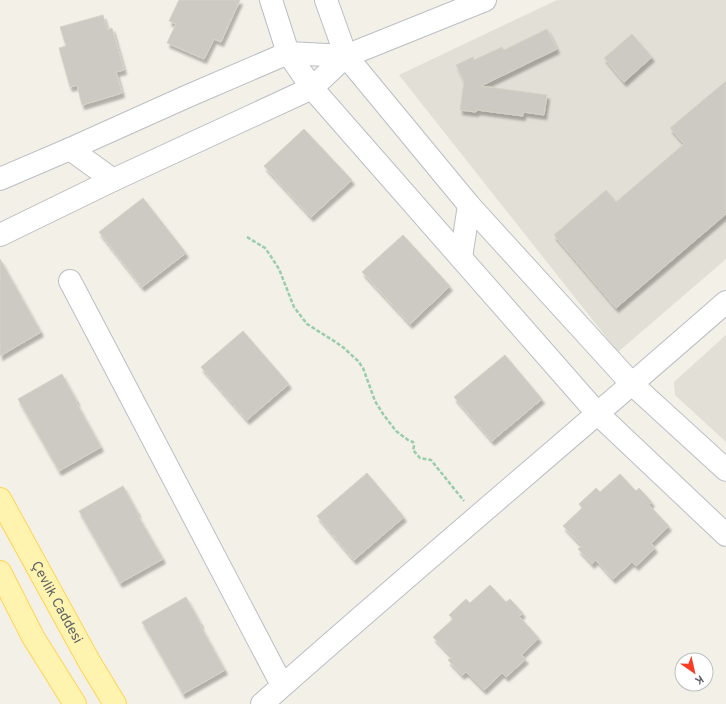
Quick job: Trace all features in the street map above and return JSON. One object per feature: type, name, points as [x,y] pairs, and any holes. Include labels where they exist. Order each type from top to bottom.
[{"type":"main road","name":"Çevlik Caddesi","points":[[0,499],[90,663],[115,704]]},
{"type":"main road","points":[[0,572],[33,637],[75,704]]},
{"type":"street","points":[[271,0],[288,53],[312,88],[597,413],[726,535]]},
{"type":"street","points":[[326,0],[346,56],[469,205],[632,384],[726,470]]},
{"type":"street","points":[[0,235],[312,88],[346,56],[485,0]]},
{"type":"street","points":[[0,179],[70,150],[188,96],[288,53],[346,56]]},
{"type":"street","points":[[70,150],[114,180]]},
{"type":"street","points":[[461,258],[469,205]]},
{"type":"street","points":[[70,281],[282,686]]},
{"type":"street","points":[[262,704],[476,517],[726,302]]},
{"type":"path","points":[[246,237],[265,248],[270,255],[279,270],[294,307],[307,324],[334,341],[358,361],[363,368],[375,400],[390,424],[401,435],[413,442],[413,450],[415,454],[420,458],[431,460],[476,517]]},
{"type":"shaded area","points":[[557,0],[726,0],[726,259],[618,352],[399,75]]},
{"type":"shaded area","points":[[726,335],[726,442],[675,395],[674,382]]},
{"type":"building","points":[[179,0],[240,0],[221,42],[214,39],[204,59],[167,43],[176,24],[169,21]]},
{"type":"building","points":[[103,15],[107,30],[112,28],[124,70],[116,72],[122,93],[82,105],[77,85],[70,87],[59,48],[66,46],[60,27]]},
{"type":"building","points":[[547,29],[557,49],[481,86],[547,95],[544,115],[523,112],[523,116],[477,110],[476,112],[460,110],[464,81],[456,65],[473,57],[474,60],[502,47],[504,50]]},
{"type":"building","points":[[632,34],[652,57],[624,82],[604,58]]},
{"type":"building","points":[[726,81],[726,214],[616,308],[554,235],[606,190],[616,202],[684,144],[670,128]]},
{"type":"building","points":[[304,129],[352,180],[311,217],[264,166]]},
{"type":"building","points":[[143,198],[186,253],[142,287],[99,232]]},
{"type":"building","points":[[403,235],[450,286],[410,324],[362,272]]},
{"type":"building","points":[[0,259],[41,332],[0,356]]},
{"type":"building","points":[[243,331],[289,384],[247,420],[201,367]]},
{"type":"building","points":[[505,355],[542,399],[492,441],[454,397]]},
{"type":"building","points":[[62,374],[101,447],[59,471],[18,399]]},
{"type":"building","points":[[367,473],[404,517],[354,560],[317,516]]},
{"type":"building","points":[[620,474],[636,491],[639,488],[652,502],[649,505],[669,526],[651,543],[655,548],[636,566],[632,562],[613,579],[596,560],[592,564],[578,549],[582,546],[563,526],[582,508],[579,504],[596,488],[600,492]]},
{"type":"building","points":[[123,486],[163,559],[120,583],[79,511]]},
{"type":"building","points":[[490,585],[506,602],[510,599],[523,613],[519,616],[539,638],[521,655],[526,659],[506,677],[502,673],[484,690],[466,672],[462,675],[448,660],[452,657],[433,637],[453,619],[449,615],[466,599],[470,603]]},
{"type":"building","points":[[186,597],[225,670],[183,694],[142,622]]}]
